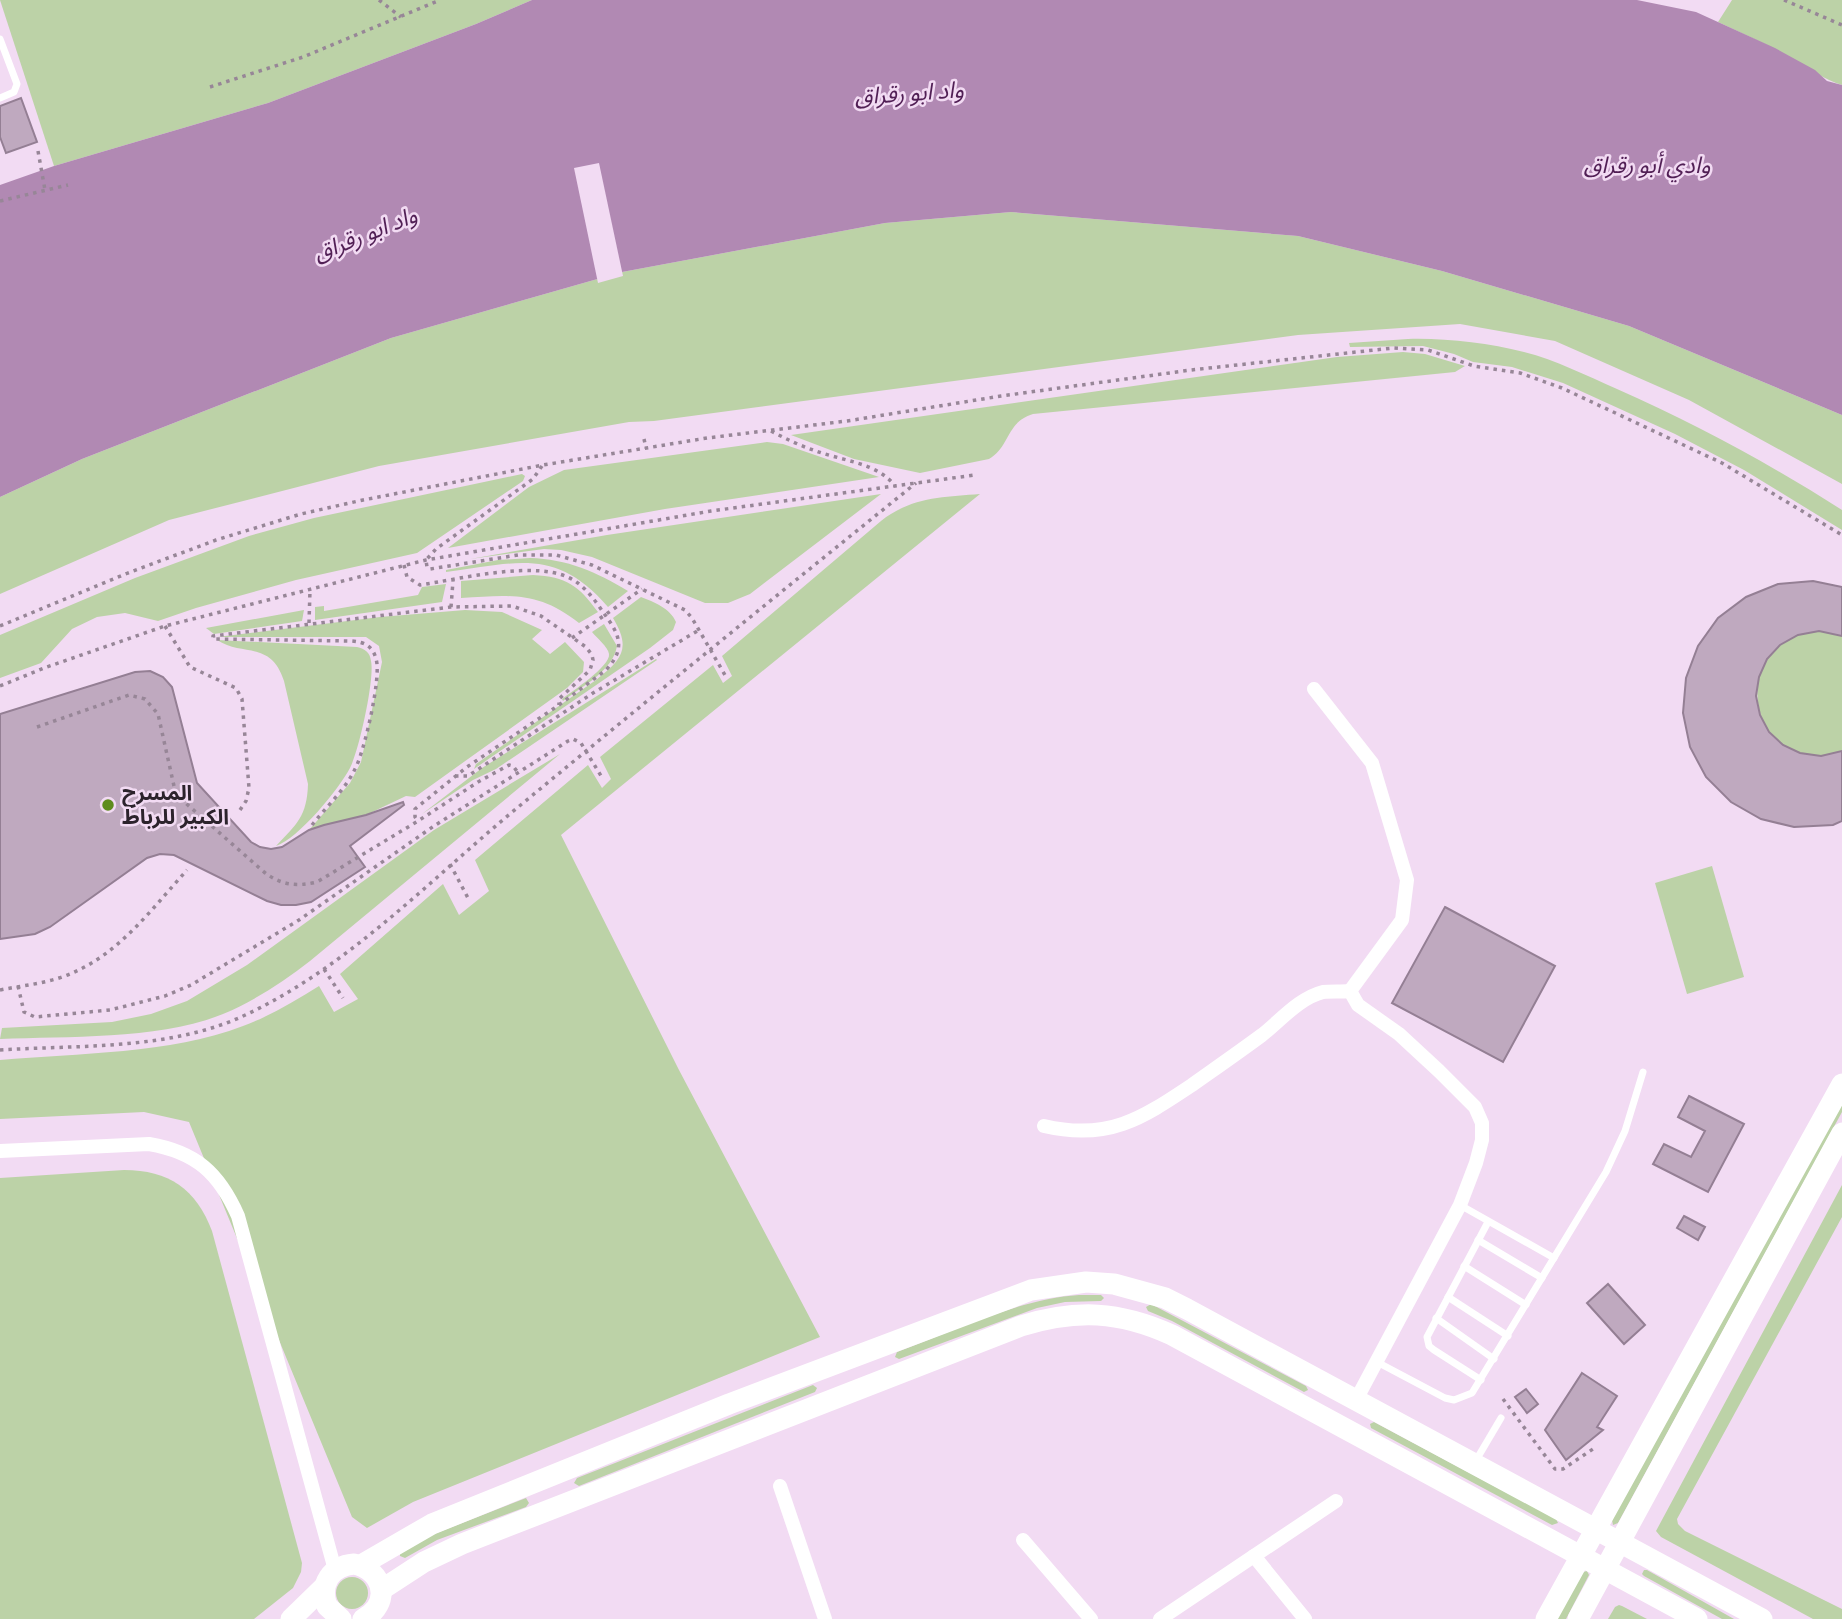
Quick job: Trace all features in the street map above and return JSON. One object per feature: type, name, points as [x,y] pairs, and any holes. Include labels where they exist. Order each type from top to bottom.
[{"type":"street","points":[[1314,689],[1372,763],[1407,880],[1402,920],[1350,991]]},
{"type":"street","points":[[1044,1126],[1062,1131],[1099,1131],[1135,1121],[1237,1054],[1291,1010],[1321,992],[1350,991]]},
{"type":"street","points":[[1350,991],[1358,1005],[1399,1034],[1475,1107],[1482,1123],[1482,1140],[1460,1205],[1356,1400]]},
{"type":"street","points":[[1546,1619],[1842,1084]]},
{"type":"street","points":[[1578,1619],[1842,1133]]},
{"type":"street","points":[[0,1151],[130,1144],[168,1147],[192,1157],[212,1173],[228,1192],[238,1216],[330,1578],[327,1605],[341,1619]]},
{"type":"street","points":[[361,1565],[432,1524],[852,1357],[1031,1290],[1086,1282],[1132,1288],[1165,1298],[1762,1619]]},
{"type":"street","points":[[1127,1319],[1132,1288]]},
{"type":"street","points":[[376,1609],[442,1552],[1047,1318],[1101,1314],[1127,1319],[1172,1335],[1697,1619]]},
{"type":"street","points":[[852,1357],[863,1388]]},
{"type":"street","points":[[549,1476],[560,1506]]},
{"type":"street","points":[[780,1486],[825,1619]]},
{"type":"street","points":[[1160,1619],[1336,1501]]},
{"type":"street","points":[[1023,1539],[1091,1619]]},
{"type":"street","points":[[1254,1556],[1305,1619]]},
{"type":"street","points":[[291,1619],[347,1564],[361,1565],[376,1576],[376,1609]]},
{"type":"lane","points":[[0,39],[17,84],[14,92],[0,98]]},
{"type":"lane","points":[[1377,1362],[1445,1398],[1464,1398],[1472,1393],[1616,1152],[1636,1102],[1643,1072]]},
{"type":"lane","points":[[1460,1205],[1554,1258]]},
{"type":"lane","points":[[1481,1380],[1429,1346],[1427,1337],[1488,1222]]},
{"type":"lane","points":[[1478,1240],[1542,1278]]},
{"type":"lane","points":[[1464,1266],[1526,1305]]},
{"type":"lane","points":[[1448,1297],[1508,1336]]},
{"type":"lane","points":[[1436,1318],[1494,1359]]},
{"type":"lane","points":[[1474,1464],[1501,1418]]},
{"type":"path","points":[[379,0],[401,17]]},
{"type":"path","points":[[210,87],[303,57],[440,0]]},
{"type":"path","points":[[1784,0],[1842,25]]},
{"type":"path","points":[[38,151],[45,190]]},
{"type":"path","points":[[0,201],[68,185]]},
{"type":"path","points":[[0,626],[193,548],[273,522],[363,500],[646,448],[1001,396],[1286,358],[1411,348],[1446,355],[1474,366],[1520,373],[1562,388],[1722,463],[1842,535]]},
{"type":"path","points":[[771,431],[818,452],[878,470],[889,477],[895,486]]},
{"type":"path","points":[[644,439],[646,448]]},
{"type":"path","points":[[426,560],[436,549],[533,479],[543,466]]},
{"type":"path","points":[[0,686],[165,626],[426,560],[657,519],[975,475]]},
{"type":"path","points":[[0,1051],[148,1041],[180,1036],[241,1016],[324,969],[710,649],[916,483]]},
{"type":"path","points":[[426,560],[430,569],[518,555],[556,555],[592,565],[685,610],[726,675]]},
{"type":"path","points":[[404,565],[407,577],[421,585],[530,570],[561,574],[578,583],[605,615],[619,637],[617,656],[606,670],[455,776],[415,809],[418,821]]},
{"type":"path","points":[[451,607],[453,580]]},
{"type":"path","points":[[309,623],[310,589]]},
{"type":"path","points":[[572,638],[643,589]]},
{"type":"path","points":[[312,825],[347,783],[359,762],[377,675],[375,655],[367,645],[352,641],[213,639],[213,636],[451,607],[495,604],[526,609],[541,616],[590,651],[593,665],[587,674],[559,699],[559,705]]},
{"type":"path","points":[[165,626],[190,667],[236,688],[242,699],[249,788],[246,801],[238,813]]},
{"type":"path","points":[[455,776],[468,776],[593,693],[699,630]]},
{"type":"path","points":[[37,727],[129,695],[145,699],[158,714],[174,786],[181,799],[264,872],[289,885],[303,886],[317,882],[509,765],[519,774]]},
{"type":"path","points":[[18,986],[20,1006],[24,1012],[35,1017],[110,1010],[165,996],[191,985],[299,920],[434,827],[573,739],[578,740],[603,779]]},
{"type":"path","points":[[450,864],[468,898]]},
{"type":"path","points":[[0,990],[58,978],[99,960],[133,931],[187,870]]},
{"type":"path","points":[[324,969],[343,998]]},
{"type":"path","points":[[1503,1399],[1555,1469],[1563,1469],[1593,1449]]},
{"type":"green space","points":[[0,0],[532,0],[268,103],[54,166]]},
{"type":"green space","points":[[1732,0],[1842,0],[1842,85],[1718,22]]},
{"type":"green space","points":[[1011,212],[1298,236],[1442,271],[1629,326],[1842,415],[1842,484],[1689,400],[1555,341],[1460,324],[1298,335],[654,421],[629,422],[379,466],[169,520],[0,594],[0,497],[82,459],[391,338],[622,272],[885,223]]},
{"type":"green space","points":[[1408,339],[1452,340],[1510,349],[1548,359],[1583,374],[1704,431],[1815,493],[1842,510],[1842,530],[1744,470],[1675,434],[1563,383],[1512,367],[1473,362],[1423,346],[1350,347],[1349,343]]},
{"type":"green space","points":[[1403,352],[1425,354],[1465,366],[1455,372],[1033,414],[1018,423],[1001,448],[989,459],[920,473],[854,459],[791,435],[1337,357]]},
{"type":"green space","points":[[767,442],[783,444],[879,477],[665,509],[448,548],[529,487],[564,470]]},
{"type":"green space","points":[[522,474],[525,476],[523,481],[417,553],[296,580],[158,621],[125,613],[97,617],[72,629],[41,663],[0,678],[0,635],[135,578],[249,536],[314,518]]},
{"type":"green space","points":[[881,494],[750,594],[728,603],[705,603],[592,557],[561,550],[544,549],[470,559],[607,535]]},
{"type":"green space","points":[[980,494],[561,835],[679,1070],[820,1337],[413,1502],[367,1528],[352,1517],[189,1122],[144,1112],[0,1119],[0,1060],[123,1051],[185,1042],[253,1022],[319,986],[334,1012],[358,999],[340,974],[443,884],[459,915],[489,891],[475,860],[588,765],[602,788],[611,779],[600,757],[713,665],[723,683],[732,676],[722,656],[881,521],[916,503]]},
{"type":"green space","points":[[530,558],[557,561],[581,568],[628,591],[608,607],[589,588],[571,575],[553,567],[515,563],[446,572],[498,560]]},
{"type":"green space","points":[[533,575],[555,578],[571,584],[598,612],[579,623],[550,605],[523,597],[461,598],[461,581]]},
{"type":"green space","points":[[446,584],[442,602],[315,620],[315,607],[324,606],[324,611],[418,595],[422,587]]},
{"type":"green space","points":[[641,597],[670,613],[676,622],[673,630],[474,769],[476,764],[613,666],[623,645],[619,628],[613,618]]},
{"type":"green space","points":[[304,610],[302,621],[214,634],[206,628]]},
{"type":"green space","points":[[465,610],[502,612],[542,630],[532,639],[550,654],[565,642],[584,662],[583,672],[567,688],[415,797],[406,796],[366,815],[309,830],[350,783],[361,762],[382,662],[379,646],[366,637],[217,637],[380,617]]},
{"type":"green space","points":[[604,624],[617,646],[614,655],[603,671],[563,701],[562,699],[597,672],[608,659],[607,648],[592,632]]},
{"type":"green space","points":[[1819,631],[1842,636],[1842,751],[1820,756],[1796,752],[1778,741],[1765,725],[1758,706],[1758,685],[1764,665],[1777,647],[1798,635]]},
{"type":"green space","points":[[217,640],[357,647],[367,651],[370,658],[372,670],[368,698],[358,746],[350,768],[318,812],[296,833],[276,846],[300,819],[306,804],[308,784],[284,681],[278,668],[264,654]]},
{"type":"green space","points":[[656,659],[496,769],[473,780],[422,814],[482,768]]},
{"type":"green space","points":[[560,754],[310,961],[279,984],[246,1003],[198,1022],[143,1033],[0,1039],[2,1028],[112,1022],[151,1014],[187,1001],[247,965],[434,830]]},
{"type":"green space","points":[[1712,866],[1744,977],[1687,994],[1655,883]]},
{"type":"green space","points":[[1842,1101],[1842,1112],[1618,1523],[1613,1525],[1612,1520]]},
{"type":"green space","points":[[124,1170],[154,1174],[179,1185],[198,1204],[212,1231],[302,1563],[301,1572],[293,1588],[254,1619],[0,1619],[0,1178]]},
{"type":"green space","points":[[1842,1185],[1842,1217],[1677,1519],[1685,1531],[1842,1609],[1842,1619],[1813,1619],[1661,1537],[1656,1531]]},
{"type":"green space","points":[[1079,1295],[1101,1295],[1104,1298],[1101,1301],[1065,1302],[1037,1308],[899,1359],[895,1357],[897,1352],[1010,1309]]},
{"type":"green space","points":[[1151,1304],[1306,1386],[1308,1390],[1304,1392],[1172,1321],[1148,1311],[1146,1307]]},
{"type":"green space","points":[[813,1385],[817,1388],[815,1392],[579,1486],[574,1483],[577,1478]]},
{"type":"green space","points":[[1374,1422],[1556,1519],[1558,1523],[1552,1525],[1371,1428],[1370,1424]]},
{"type":"green space","points":[[526,1498],[529,1503],[526,1507],[437,1540],[405,1558],[400,1556],[424,1538]]},
{"type":"green space","points":[[1644,1570],[1734,1619],[1722,1619],[1644,1576]]},
{"type":"green space","points":[[1587,1571],[1589,1575],[1566,1619],[1557,1619],[1583,1572]]},
{"type":"green space","points":[[352,1577],[363,1582],[368,1593],[363,1604],[352,1609],[341,1604],[336,1593],[341,1582]]},
{"type":"green space","points":[[1619,1605],[1647,1619],[1608,1619]]},
{"type":"water","name":"وادي أبو رقراق","points":[[532,0],[1637,0],[1696,12],[1775,48],[1815,70],[1827,81],[1842,85],[1842,415],[1629,326],[1442,271],[1298,236],[1011,212],[885,223],[622,272],[391,338],[82,459],[0,497],[0,185],[54,166],[268,103]]},
{"type":"pier","points":[[599,163],[623,276],[598,283],[574,168]]},
{"type":"building","points":[[21,98],[37,142],[6,153],[0,137],[0,106]]},
{"type":"building","points":[[1813,581],[1842,587],[1842,636],[1819,631],[1798,635],[1780,645],[1767,659],[1759,677],[1756,696],[1760,715],[1769,732],[1783,745],[1800,753],[1821,756],[1842,751],[1842,821],[1833,825],[1794,827],[1761,819],[1731,802],[1706,777],[1690,747],[1683,713],[1686,678],[1698,646],[1718,618],[1746,597],[1778,584]]},
{"type":"building","name":"المسرح الكبير للرباط","points":[[150,671],[163,677],[172,687],[197,783],[251,842],[260,847],[282,847],[309,830],[403,802],[404,805],[350,846],[365,867],[311,902],[281,905],[267,901],[174,855],[160,854],[147,858],[50,927],[35,934],[0,939],[0,714],[135,672]]},
{"type":"building","points":[[1445,907],[1555,966],[1503,1062],[1392,1003]]},
{"type":"building","points":[[1689,1096],[1744,1124],[1708,1192],[1653,1164],[1664,1144],[1691,1157],[1705,1131],[1678,1117]]},
{"type":"building","points":[[1684,1216],[1705,1227],[1698,1240],[1677,1228]]},
{"type":"building","points":[[1608,1284],[1645,1325],[1624,1344],[1587,1303]]},
{"type":"building","points":[[1582,1373],[1617,1396],[1597,1427],[1603,1430],[1566,1460],[1545,1430]]},
{"type":"building","points":[[1526,1389],[1538,1404],[1527,1413],[1515,1397]]},
{"type":"place","name":"المسرح الكبير للرباط","points":[[108,805]]},
{"type":"water label","name":"واد ابو رقراق","points":[[909,93]]},
{"type":"water label","name":"واد ابو رقراق","points":[[365,234]]}]
